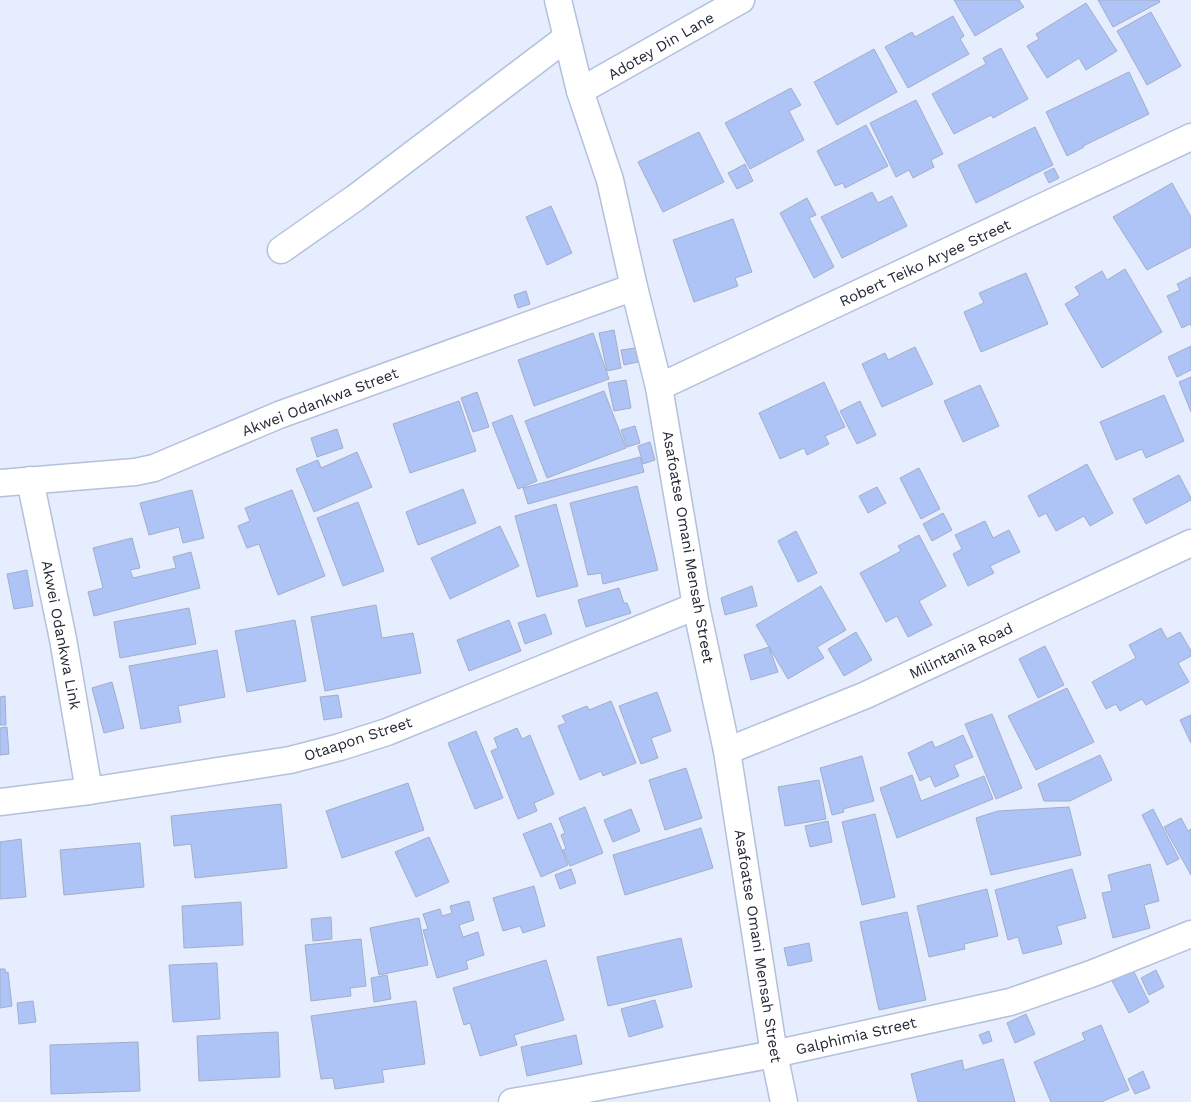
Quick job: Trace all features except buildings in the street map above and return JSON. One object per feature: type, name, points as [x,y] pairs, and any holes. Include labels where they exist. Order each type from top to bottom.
[{"type":"street","name":"Asafoatse Omani Mensah Street","points":[[558,0],[580,91],[610,180],[659,387],[696,606],[727,751],[774,1054],[784,1102]]},
{"type":"street","name":"Adotey Din Lane","points":[[580,91],[742,0]]},
{"type":"street","points":[[281,250],[355,198],[566,38]]},
{"type":"street","name":"Robert Teiko Aryee Street","points":[[659,387],[1191,138]]},
{"type":"street","name":"Akwei Odankwa Street","points":[[0,483],[135,472],[154,468],[279,414],[634,287]]},
{"type":"street","name":"Akwei Odankwa Link","points":[[30,480],[63,639],[89,790]]},
{"type":"street","name":"Milintania Road","points":[[727,751],[866,695],[1191,543]]},
{"type":"street","name":"Otaapon Street","points":[[0,802],[290,760],[340,747],[387,732],[696,606]]},
{"type":"street","name":"Galphimia Street","points":[[512,1102],[774,1054],[1010,1002],[1090,974],[1191,934]]}]
